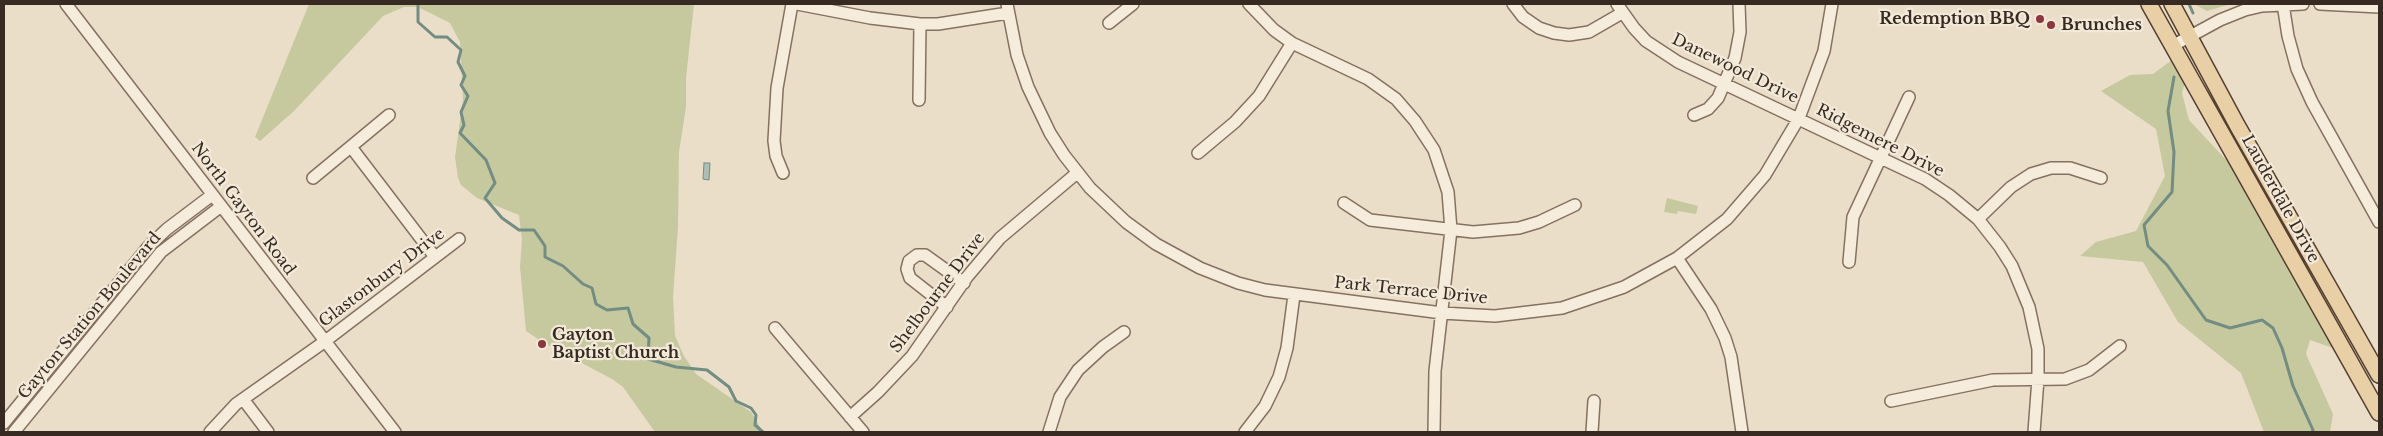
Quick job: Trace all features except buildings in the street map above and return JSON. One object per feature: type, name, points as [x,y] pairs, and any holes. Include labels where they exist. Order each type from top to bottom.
[{"type":"main road","name":"Lauderdale Drive","points":[[2149,4],[2174,45],[2379,413]]},
{"type":"main road","name":"Lauderdale Drive","points":[[2172,4],[2237,125],[2379,375]]},
{"type":"street","name":"North Gayton Road","points":[[66,4],[394,432]]},
{"type":"street","points":[[783,174],[776,156],[774,141],[777,88],[792,4]]},
{"type":"street","points":[[797,4],[870,18],[920,24],[938,24],[1008,9]]},
{"type":"street","points":[[1109,23],[1133,4]]},
{"type":"street","points":[[1249,4],[1274,30],[1292,43],[1368,79],[1396,100],[1415,121],[1434,150],[1444,178],[1450,210],[1451,230],[1435,372],[1434,432]]},
{"type":"street","points":[[1513,4],[1523,17],[1539,28],[1554,34],[1569,35],[1589,32],[1620,8]]},
{"type":"street","points":[[1694,115],[1712,106],[1735,58],[1739,42],[1741,19],[1739,4]]},
{"type":"street","name":"Park Terrace Drive","points":[[1008,9],[1017,56],[1028,87],[1050,133],[1077,173],[1126,222],[1178,257],[1238,283],[1294,295],[1442,313],[1495,316],[1562,308],[1624,287],[1678,258],[1727,219],[1752,192],[1779,155],[1799,118],[1822,57],[1832,4]]},
{"type":"street","points":[[2174,45],[2220,20],[2245,10],[2284,4],[2303,4]]},
{"type":"street","points":[[2284,4],[2288,36],[2297,70],[2312,102],[2379,222]]},
{"type":"street","points":[[2320,4],[2379,8]]},
{"type":"street","name":"Danewood Drive","points":[[1620,8],[1634,28],[1657,49],[1678,62],[1799,118]]},
{"type":"street","points":[[919,100],[920,24]]},
{"type":"street","points":[[1198,153],[1235,122],[1254,101],[1292,43]]},
{"type":"street","points":[[1849,262],[1853,217],[1909,97]]},
{"type":"street","points":[[313,178],[389,115]]},
{"type":"street","name":"Ridgemere Drive","points":[[1799,118],[1938,186],[1978,219],[2000,247],[2024,291],[2036,333],[2038,379],[2034,432]]},
{"type":"street","points":[[351,147],[435,257]]},
{"type":"street","points":[[1978,219],[2011,187],[2031,174],[2051,168],[2070,168],[2101,178]]},
{"type":"street","name":"Shelbourne Drive","points":[[850,417],[898,373],[964,283],[1000,238],[1077,173]]},
{"type":"street","name":"Gayton Station Boulevard","points":[[4,423],[150,246],[167,229],[212,195]]},
{"type":"street","points":[[1344,204],[1370,220],[1473,232],[1513,229],[1539,222],[1575,205]]},
{"type":"street","name":"Gayton Station Boulevard","points":[[14,432],[161,252],[220,207]]},
{"type":"street","name":"Glastonbury Drive","points":[[210,432],[243,399],[324,342],[459,239]]},
{"type":"street","points":[[947,308],[910,278],[907,269],[909,261],[917,255],[926,256],[964,283]]},
{"type":"street","points":[[1678,258],[1711,309],[1725,338],[1730,357],[1742,432]]},
{"type":"street","points":[[1245,432],[1265,406],[1279,377],[1287,348],[1294,295]]},
{"type":"street","points":[[774,328],[863,432]]},
{"type":"street","points":[[1049,432],[1060,397],[1078,370],[1103,347],[1124,332]]},
{"type":"street","points":[[1891,401],[1993,380],[2059,380],[2077,376],[2089,370],[2120,346]]},
{"type":"street","points":[[243,399],[268,432]]},
{"type":"street","points":[[1592,432],[1594,401]]},
{"type":"green space","points":[[309,4],[694,4],[686,78],[686,107],[679,152],[678,227],[673,297],[675,336],[684,356],[696,374],[751,412],[763,432],[655,432],[623,387],[526,331],[520,267],[522,240],[519,215],[477,198],[461,185],[458,178],[455,157],[463,100],[460,42],[450,23],[418,7],[404,7],[383,16],[294,111],[260,141],[255,137]]},
{"type":"green space","points":[[2194,4],[2231,4],[2207,11]]},
{"type":"green space","points":[[2172,60],[2185,82],[2182,93],[2189,120],[2230,164],[2333,348],[2310,340],[2306,354],[2333,414],[2330,432],[2264,432],[2241,373],[2178,322],[2143,262],[2080,256],[2096,242],[2136,231],[2165,176],[2156,129],[2101,91],[2130,75],[2153,74]]},
{"type":"green space","points":[[1667,198],[1698,206],[1696,214],[1678,211],[1677,214],[1664,212]]},
{"type":"shaded area","points":[[704,163],[710,163],[709,180],[703,179]]},
{"type":"waterway","points":[[418,4],[418,22],[435,37],[447,37],[461,50],[458,62],[465,76],[461,85],[468,96],[461,112],[464,125],[460,133],[486,160],[495,183],[485,198],[502,218],[519,230],[534,230],[545,246],[545,257],[563,266],[583,284],[592,288],[596,304],[607,310],[628,308],[633,324],[649,338],[648,359],[676,367],[707,370],[729,387],[736,401],[751,408],[756,415],[755,425],[763,432]]},
{"type":"waterway","points":[[2189,4],[2193,13]]},
{"type":"waterway","points":[[2174,77],[2168,111],[2174,152],[2172,192],[2144,225],[2148,246],[2167,265],[2206,320],[2230,328],[2262,320],[2273,328],[2282,348],[2293,386],[2313,430],[2312,432]]},
{"type":"place","name":"Redemption BBQ","points":[[2040,19]]},
{"type":"place","name":"Brunches","points":[[2051,25]]},
{"type":"place","name":"Gayton Baptist Church","points":[[542,344]]}]
